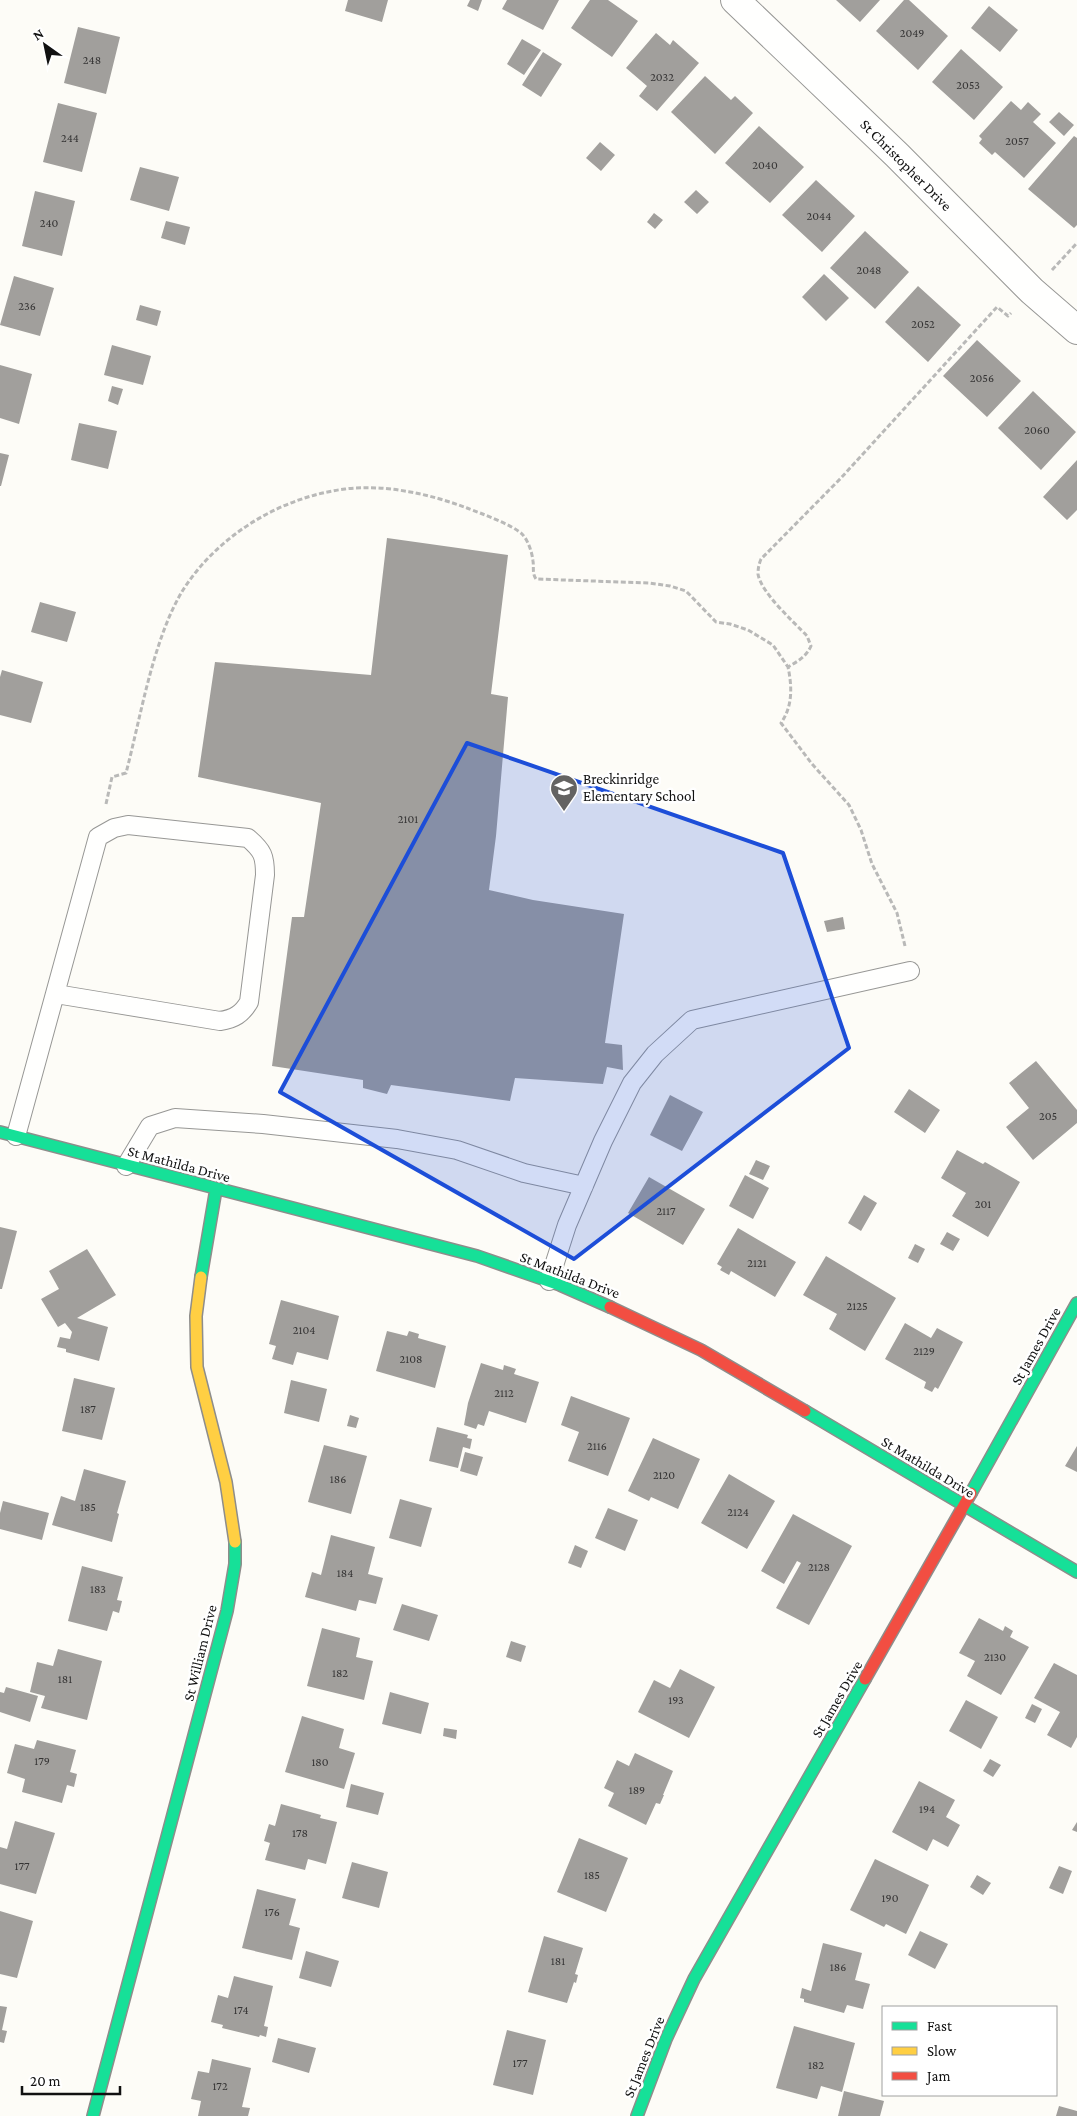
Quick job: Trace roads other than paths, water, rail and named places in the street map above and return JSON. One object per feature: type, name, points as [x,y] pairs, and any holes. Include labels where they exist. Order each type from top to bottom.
[{"type":"street","name":"St Christopher Drive","points":[[735,0],[897,155],[1032,291],[1077,330]]},
{"type":"street","name":"St Mathilda Drive","points":[[8,1134],[476,1256],[549,1281],[638,1319],[701,1350],[1077,1572]]},
{"type":"street","name":"St William Drive","points":[[93,2116],[227,1611],[235,1562],[235,1537],[228,1492],[203,1396],[196,1359],[196,1321],[202,1271],[216,1189]]},
{"type":"street","name":"St James Drive","points":[[638,2116],[666,2039],[694,1979],[1077,1304]]},
{"type":"lane","points":[[8,1134],[56,994],[98,837],[114,828],[128,825],[248,838],[258,847],[265,858],[265,875],[249,1002],[237,1016],[220,1021],[56,994]]},
{"type":"lane","points":[[549,1281],[567,1225],[603,1141],[632,1084],[656,1054],[692,1020],[910,972]]},
{"type":"lane","points":[[126,1166],[150,1126],[175,1118],[263,1124],[397,1139],[456,1150],[524,1173],[584,1186]]},
{"type":"place","name":"Breckinridge Elementary School","points":[[564,812]]}]
